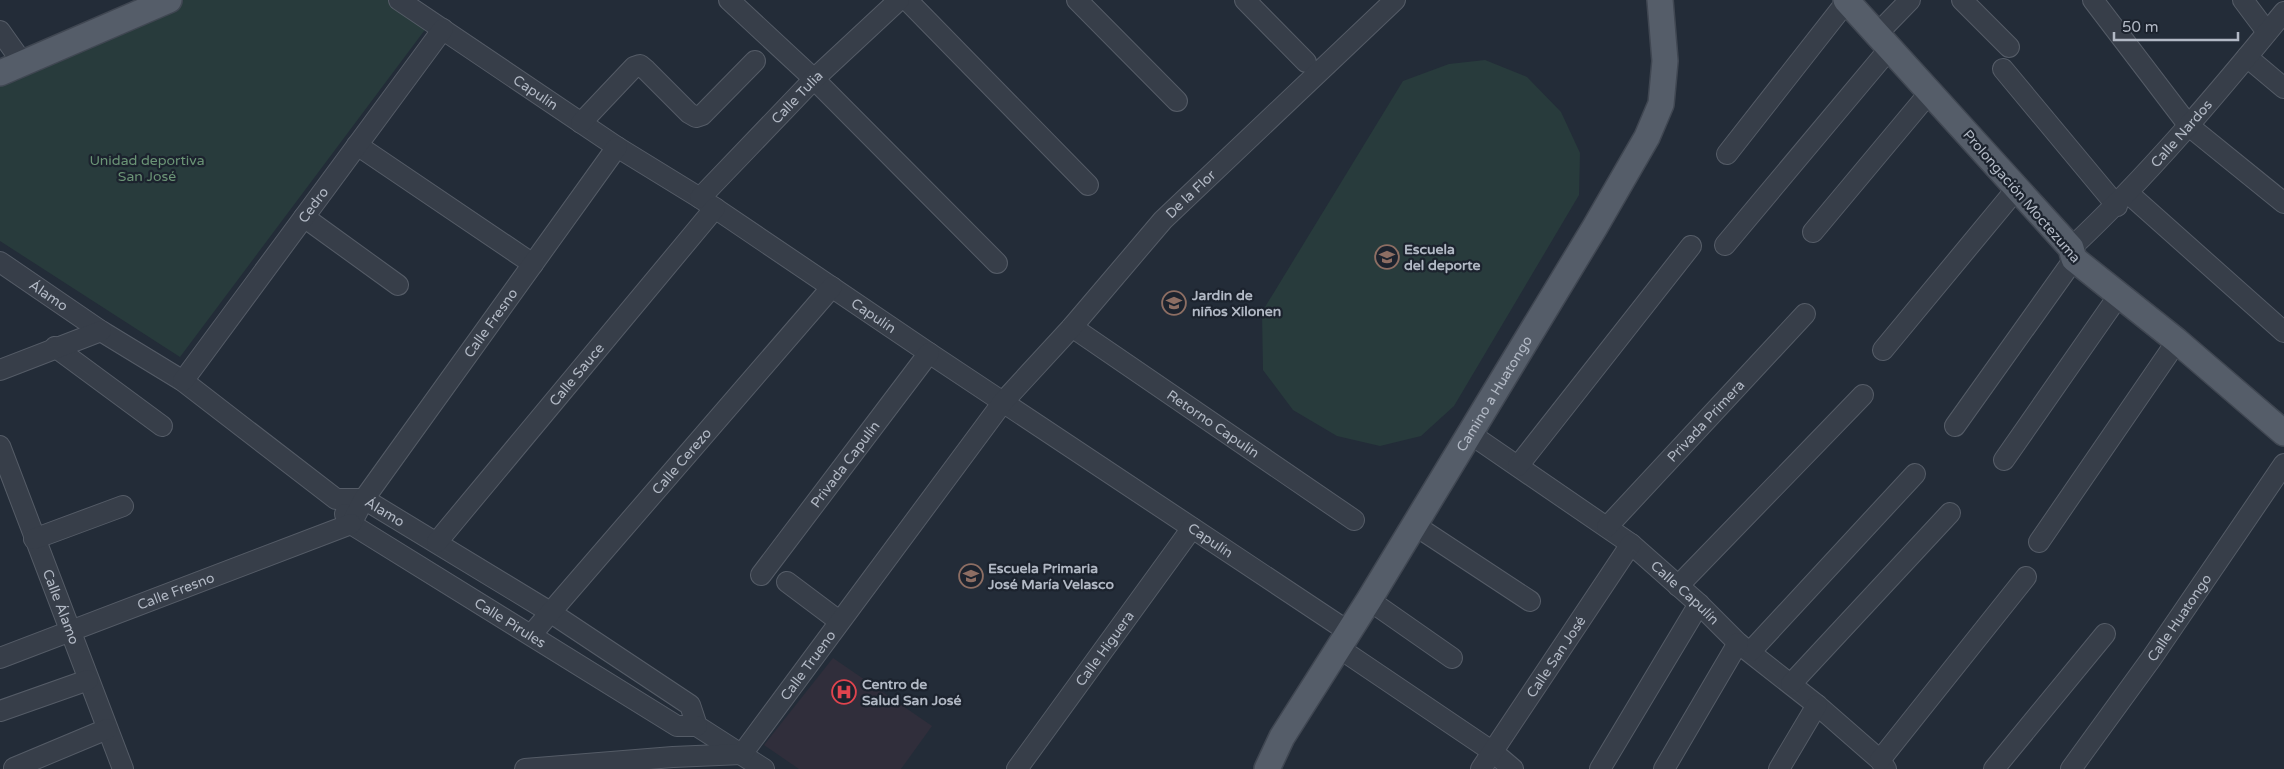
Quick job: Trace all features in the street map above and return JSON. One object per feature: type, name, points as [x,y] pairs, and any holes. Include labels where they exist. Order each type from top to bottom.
[{"type":"main road","points":[[11,68],[169,0]]},
{"type":"main road","name":"Camino a Huatongo","points":[[1267,769],[1282,737],[1344,640],[1595,227],[1647,137],[1661,104],[1665,61],[1660,0]]},
{"type":"main road","name":"Prolongación Moctezuma","points":[[1846,0],[2018,187],[2073,254],[2118,295],[2177,341],[2284,433]]},
{"type":"street","name":"Capulín","points":[[399,0],[617,147],[708,203],[1192,528],[1344,640],[1513,769]]},
{"type":"street","points":[[729,0],[814,79],[997,263]]},
{"type":"street","name":"Calle Tulia","points":[[708,203],[814,79],[899,0]]},
{"type":"street","points":[[907,0],[1088,185]]},
{"type":"street","points":[[1078,0],[1177,101]]},
{"type":"street","points":[[1246,0],[1306,62]]},
{"type":"street","name":"De la Flor","points":[[1003,402],[1072,327],[1163,220],[1395,0]]},
{"type":"street","points":[[1727,154],[1846,0]]},
{"type":"street","points":[[1725,245],[1884,41],[1910,0]]},
{"type":"street","points":[[1962,0],[2009,47]]},
{"type":"street","points":[[2093,0],[2189,126],[2284,204]]},
{"type":"street","points":[[2243,0],[2268,32]]},
{"type":"street","name":"Calle Nardos","points":[[1955,426],[2073,254],[2189,126],[2284,12]]},
{"type":"street","name":"Cedro","points":[[182,381],[442,29]]},
{"type":"street","points":[[0,32],[11,68]]},
{"type":"street","points":[[2247,57],[2284,88]]},
{"type":"street","points":[[581,123],[634,67],[640,65],[689,113],[696,116],[702,115],[755,61]]},
{"type":"street","points":[[2003,69],[2122,199],[2284,332]]},
{"type":"street","points":[[1813,232],[1930,92]]},
{"type":"street","points":[[358,145],[533,264]]},
{"type":"street","name":"Calle Fresno","points":[[0,658],[351,524],[364,499],[617,147]]},
{"type":"street","points":[[1883,350],[2018,187]]},
{"type":"street","name":"Calle Sauce","points":[[437,542],[708,203]]},
{"type":"street","points":[[304,217],[398,285]]},
{"type":"street","points":[[1518,466],[1691,246]]},
{"type":"street","name":"Álamo","points":[[0,262],[101,331],[182,381],[336,499],[364,499],[550,612],[690,705],[697,726]]},
{"type":"street","name":"Calle Cerezo","points":[[531,635],[832,287]]},
{"type":"street","points":[[2004,460],[2118,295]]},
{"type":"street","name":"Privada Primera","points":[[1608,527],[1805,314]]},
{"type":"street","name":"Retorno Capulín","points":[[1072,327],[1354,520]]},
{"type":"street","points":[[0,370],[55,347],[101,331]]},
{"type":"street","points":[[2039,542],[2177,341]]},
{"type":"street","points":[[55,347],[162,426]]},
{"type":"street","name":"Privada Capulín","points":[[761,575],[929,353]]},
{"type":"street","points":[[1678,586],[1863,396]]},
{"type":"street","name":"Calle Trueno","points":[[742,754],[1003,402]]},
{"type":"street","name":"Calle Capulín","points":[[1469,433],[1631,544],[1744,647],[1817,705],[1883,765]]},
{"type":"street","name":"Calle Álamo","points":[[0,446],[69,632],[123,769]]},
{"type":"street","name":"Calle Huatongo","points":[[2071,769],[2151,659],[2284,464]]},
{"type":"street","points":[[1664,769],[1744,647],[1915,474]]},
{"type":"street","name":"Calle Pirules","points":[[336,499],[351,524],[677,726],[697,726]]},
{"type":"street","points":[[34,539],[123,506]]},
{"type":"street","points":[[1791,684],[1950,513]]},
{"type":"street","points":[[1413,524],[1530,601]]},
{"type":"street","name":"Calle Higuera","points":[[1017,769],[1192,528]]},
{"type":"street","name":"Calle San José","points":[[1481,769],[1631,544]]},
{"type":"street","points":[[1883,765],[2026,577]]},
{"type":"street","points":[[788,582],[839,621]]},
{"type":"street","points":[[1368,600],[1452,658]]},
{"type":"street","points":[[1600,769],[1699,604]]},
{"type":"street","points":[[1994,769],[2105,634]]},
{"type":"street","points":[[0,711],[88,680]]},
{"type":"street","points":[[1779,769],[1817,705]]},
{"type":"street","points":[[697,726],[764,769]]},
{"type":"street","points":[[14,768],[107,729]]},
{"type":"street","points":[[525,769],[674,763],[742,754]]},
{"type":"shaded area","name":"Centro de Salud San José","points":[[833,658],[932,726],[901,769],[799,769],[764,745]]},
{"type":"green space","name":"Unidad deportiva San José","points":[[173,0],[388,0],[427,27],[180,357],[0,241],[0,85]]},
{"type":"green space","points":[[1485,60],[1527,77],[1561,112],[1580,153],[1579,195],[1454,406],[1421,436],[1380,446],[1337,436],[1293,410],[1263,370],[1262,312],[1403,81],[1449,64]]},
{"type":"place","name":"Escuela del deporte","points":[[1387,257]]},
{"type":"place","name":"Jardin de niños Xilonen","points":[[1174,303]]},
{"type":"place","name":"Escuela Primaria José María Velasco","points":[[971,576]]},
{"type":"place","name":"Centro de Salud San José","points":[[844,692]]}]
